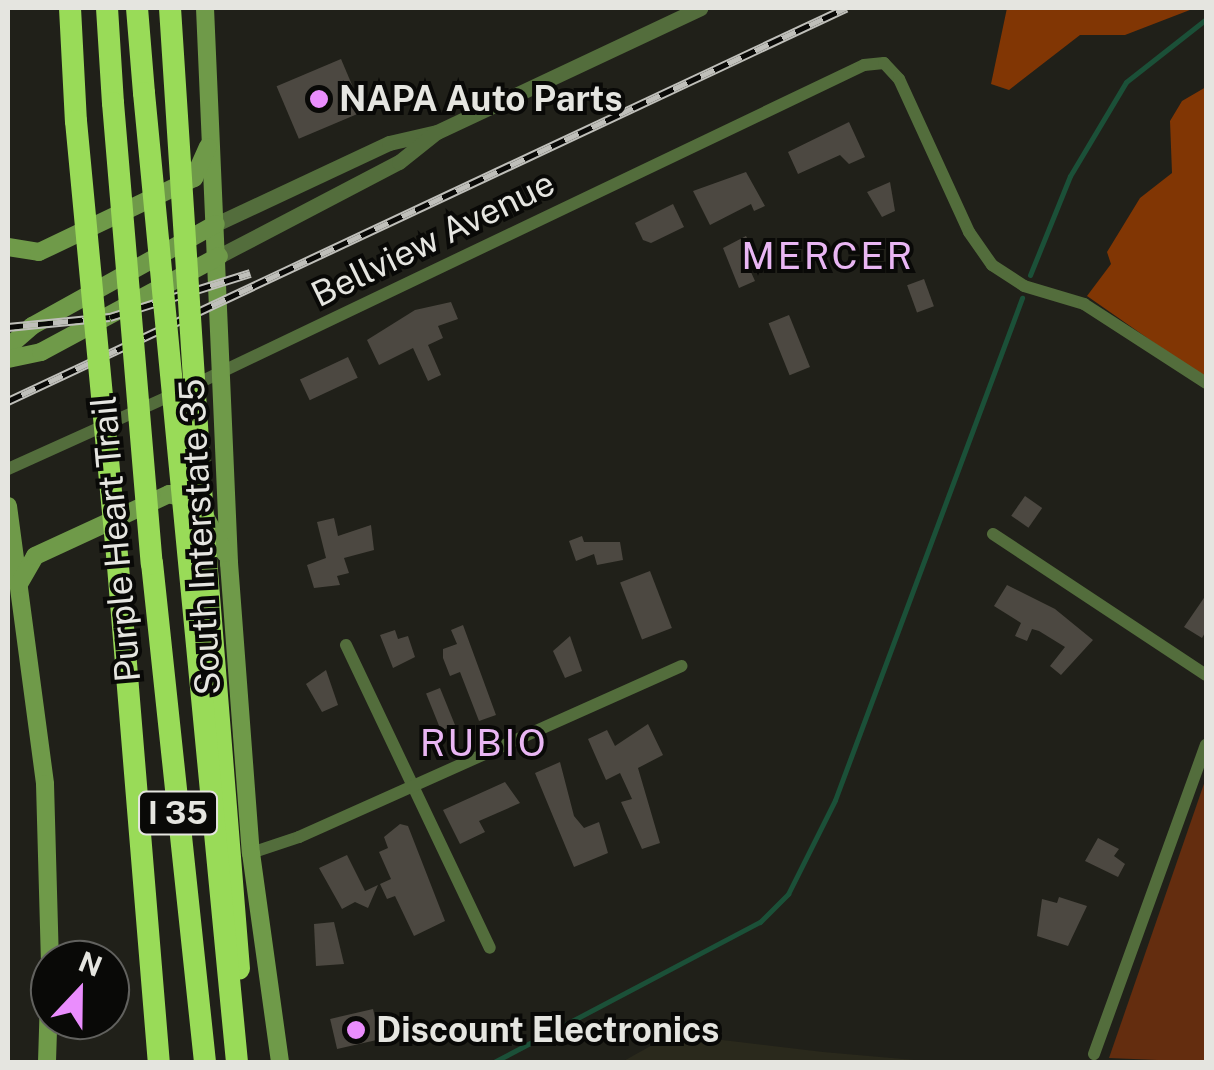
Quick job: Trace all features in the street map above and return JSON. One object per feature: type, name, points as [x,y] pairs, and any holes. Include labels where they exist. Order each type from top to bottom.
[{"type":"highway","name":"Purple Heart Trail","points":[[70,8],[76,121],[159,1062]]},
{"type":"highway","name":"Purple Heart Trail","points":[[107,8],[152,563],[205,1062]]},
{"type":"highway","points":[[137,8],[241,1062]]},
{"type":"highway","points":[[170,8],[241,1062]]},
{"type":"main road","name":"South Interstate 35","points":[[206,8],[230,563],[252,852],[280,1062]]},
{"type":"main road","points":[[8,247],[39,252],[194,178],[210,136]]},
{"type":"main road","points":[[8,346],[32,326],[216,224]]},
{"type":"main road","points":[[8,359],[42,352],[219,256]]},
{"type":"main road","points":[[19,586],[35,556],[169,494],[197,502],[230,563]]},
{"type":"main road","points":[[8,506],[45,784],[49,940]]},
{"type":"street","points":[[219,256],[399,162],[437,132],[700,8]]},
{"type":"street","name":"Bellview Avenue","points":[[8,469],[224,372],[864,66],[884,63],[899,79],[969,232],[992,265],[1024,286],[1084,304],[1206,383]]},
{"type":"street","points":[[216,224],[389,142],[437,132]]},
{"type":"street","points":[[993,534],[1206,675]]},
{"type":"street","points":[[346,644],[490,948]]},
{"type":"street","points":[[252,852],[413,787],[682,666]]},
{"type":"street","points":[[1094,1054],[1206,745]]},
{"type":"shaded area","points":[[1007,8],[1195,8],[1125,35],[1080,35],[1009,90],[991,84]]},
{"type":"shaded area","points":[[1206,87],[1206,379],[1087,296],[1111,264],[1107,252],[1140,198],[1172,173],[1170,121],[1182,101]]},
{"type":"shaded area","points":[[1206,778],[1206,1062],[1109,1058]]},
{"type":"shaded area","points":[[672,1034],[823,1052],[937,1062],[622,1062]]},
{"type":"building","name":"NAPA Auto Parts","points":[[341,59],[363,111],[299,139],[277,86]]},
{"type":"building","points":[[849,122],[865,157],[849,164],[840,155],[798,174],[788,152]]},
{"type":"building","points":[[746,172],[765,206],[754,211],[751,204],[710,225],[693,191]]},
{"type":"building","points":[[890,182],[895,211],[882,217],[867,192]]},
{"type":"building","points":[[673,204],[684,227],[651,243],[643,240],[635,223]]},
{"type":"building","points":[[746,236],[756,256],[746,261],[755,281],[739,288],[723,248]]},
{"type":"building","points":[[924,279],[934,306],[917,312],[907,285]]},
{"type":"building","points":[[451,302],[458,319],[438,326],[443,338],[428,345],[441,375],[428,381],[413,348],[379,365],[367,340],[415,310]]},
{"type":"building","points":[[789,315],[810,367],[790,375],[769,323]]},
{"type":"building","points":[[348,357],[358,378],[310,400],[300,379]]},
{"type":"building","points":[[1025,496],[1042,508],[1028,528],[1011,516]]},
{"type":"building","points":[[334,518],[338,536],[371,525],[374,550],[344,558],[349,573],[337,576],[340,585],[314,588],[307,565],[326,558],[317,522]]},
{"type":"building","points":[[582,536],[584,542],[620,542],[623,560],[597,565],[594,554],[576,561],[569,541]]},
{"type":"building","points":[[650,571],[672,628],[642,639],[620,582]]},
{"type":"building","points":[[1007,585],[1055,609],[1093,640],[1061,675],[1050,666],[1065,647],[1032,629],[1027,641],[1015,636],[1021,623],[994,606]]},
{"type":"building","points":[[1206,595],[1206,631],[1202,638],[1184,627]]},
{"type":"building","points":[[463,625],[496,715],[479,721],[460,672],[450,676],[443,658],[443,649],[457,644],[451,630]]},
{"type":"building","points":[[395,630],[398,639],[408,636],[415,657],[393,668],[380,635]]},
{"type":"building","points":[[570,636],[582,671],[565,678],[553,651]]},
{"type":"building","points":[[326,670],[338,705],[322,712],[306,684]]},
{"type":"building","points":[[440,688],[455,725],[441,731],[426,694]]},
{"type":"building","points":[[648,724],[663,755],[638,768],[660,843],[642,849],[621,802],[632,799],[620,773],[606,780],[588,739],[607,730],[615,746]]},
{"type":"building","points":[[560,762],[574,816],[584,828],[599,822],[608,853],[574,867],[535,773]]},
{"type":"building","points":[[505,782],[520,803],[479,821],[485,832],[460,844],[443,810]]},
{"type":"building","points":[[400,824],[408,826],[445,921],[414,936],[395,896],[387,899],[380,884],[391,879],[379,852],[388,848],[384,837]]},
{"type":"building","points":[[1098,838],[1119,849],[1114,856],[1125,864],[1118,877],[1085,861]]},
{"type":"building","points":[[347,855],[365,891],[378,885],[368,908],[355,902],[342,909],[319,868]]},
{"type":"building","points":[[1059,897],[1087,906],[1068,946],[1037,936],[1042,899],[1057,903]]},
{"type":"building","points":[[334,922],[344,964],[316,966],[314,924]]},
{"type":"building","name":"Discount Electronics","points":[[373,1009],[380,1039],[337,1049],[330,1019]]},
{"type":"waterway","points":[[1030,275],[1070,176],[1126,82],[1206,19]]},
{"type":"waterway","points":[[494,1062],[760,922],[788,894],[835,800],[1022,298]]},
{"type":"railway","points":[[8,401],[846,8]]},
{"type":"railway","points":[[8,327],[110,317],[250,273]]},
{"type":"place","name":"NAPA Auto Parts","points":[[319,99]]},
{"type":"place","name":"Discount Electronics","points":[[356,1030]]},
{"type":"district","name":"MERCER","points":[[828,256]]},
{"type":"district","name":"RUBIO","points":[[484,743]]}]
